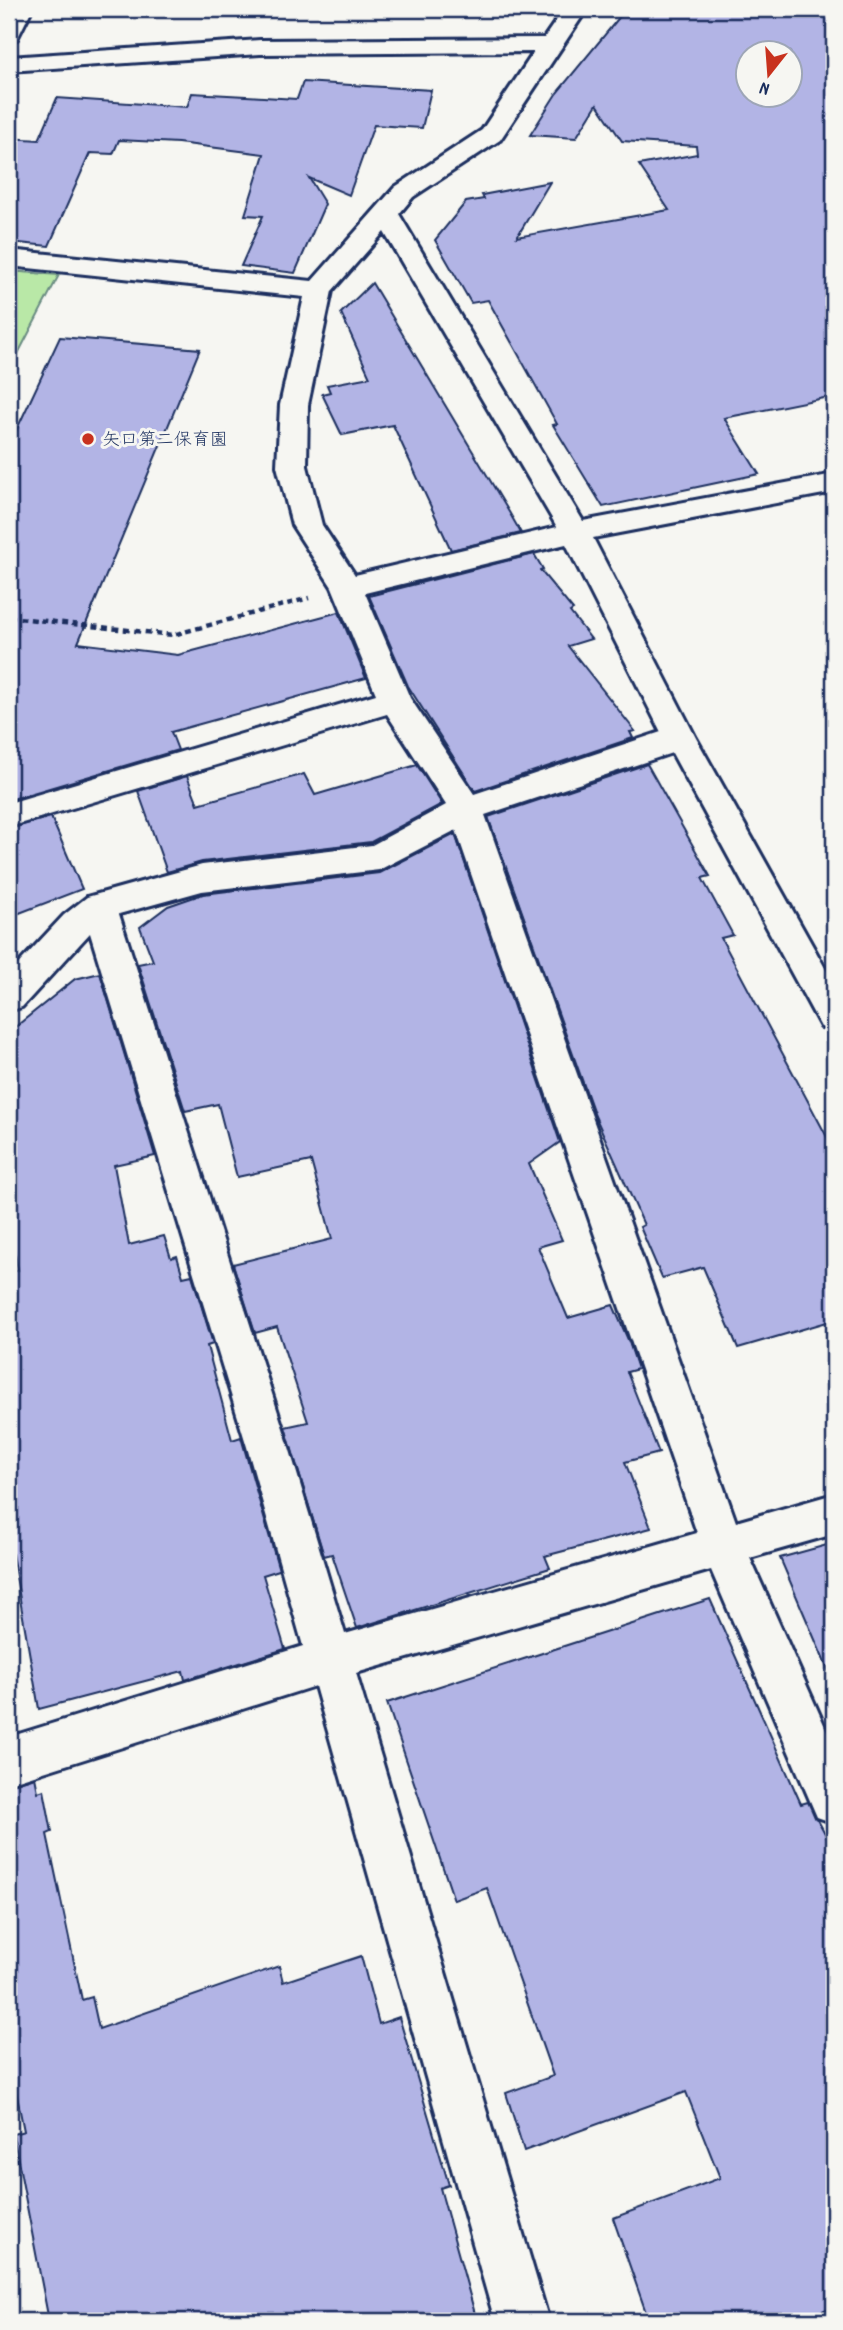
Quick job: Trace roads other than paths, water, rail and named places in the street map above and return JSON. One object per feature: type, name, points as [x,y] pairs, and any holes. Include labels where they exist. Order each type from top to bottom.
[{"type":"street","points":[[9,34],[20,9]]},
{"type":"street","points":[[575,9],[548,45],[491,135],[404,192],[387,215],[319,290],[294,404],[292,466],[307,525],[347,587],[395,700],[466,809],[723,1547],[834,1800]]},
{"type":"street","points":[[9,64],[260,47],[548,45]]},
{"type":"street","points":[[387,215],[575,532],[680,738],[834,1017]]},
{"type":"street","points":[[9,258],[319,290]]},
{"type":"street","points":[[347,587],[575,532],[834,482]]},
{"type":"street","points":[[9,815],[395,700]]},
{"type":"street","points":[[9,997],[76,925],[99,906],[202,878],[379,857],[466,809],[680,738]]},
{"type":"street","points":[[99,906],[264,1434],[522,2321]]},
{"type":"street","points":[[9,1759],[328,1660],[834,1514]]},
{"type":"place","name":"矢口第二保育園","points":[[88,439]]}]
